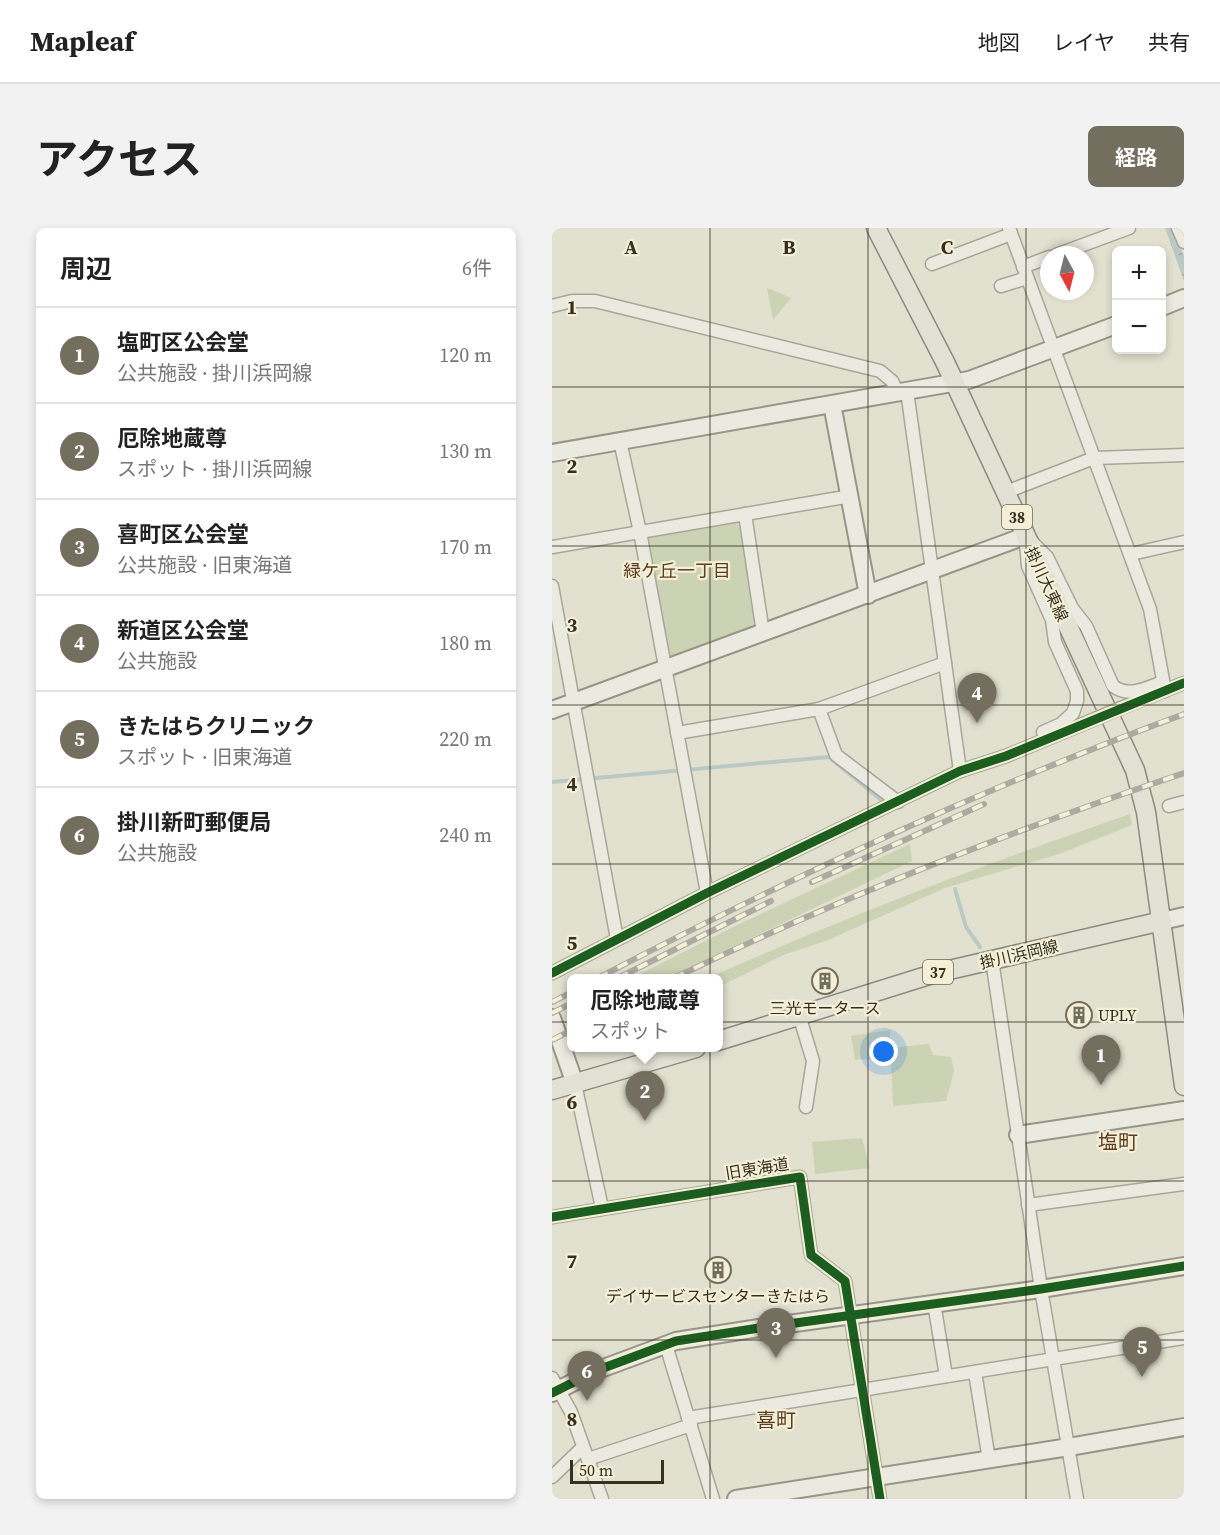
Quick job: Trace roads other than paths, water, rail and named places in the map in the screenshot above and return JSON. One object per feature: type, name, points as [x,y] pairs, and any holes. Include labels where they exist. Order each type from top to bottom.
[{"type":"main road","name":"掛川大東線","points":[[876,228],[954,383],[1135,770],[1146,812],[1162,921]]},
{"type":"main road","name":"掛川浜岡線","points":[[723,1039],[936,973],[1162,921]]},
{"type":"main road","points":[[1162,921],[1184,1086]]},
{"type":"main road","points":[[552,1090],[680,1052]]},
{"type":"street","points":[[1074,246],[1101,233],[1129,228]]},
{"type":"street","points":[[1178,228],[1184,242]]},
{"type":"street","points":[[932,264],[1010,231],[1150,609],[1164,687]]},
{"type":"street","points":[[1001,286],[1040,263]]},
{"type":"street","points":[[1166,305],[1184,298]]},
{"type":"street","points":[[552,306],[572,301],[595,301],[787,347],[880,371],[902,392],[933,571],[960,771]]},
{"type":"street","points":[[552,453],[969,380],[1112,327]]},
{"type":"street","points":[[832,404],[868,595]]},
{"type":"street","points":[[620,441],[640,532],[707,893]]},
{"type":"street","points":[[1006,492],[1094,458],[1184,455]]},
{"type":"street","points":[[552,547],[851,496]]},
{"type":"street","points":[[745,514],[763,633]]},
{"type":"street","points":[[552,710],[1025,536]]},
{"type":"street","points":[[1025,536],[1047,557],[1071,608],[1086,626],[1113,686],[1120,691],[1131,693],[1184,683]]},
{"type":"street","points":[[1006,756],[1010,745],[1061,724],[1074,713],[1077,701],[1077,691],[1055,642],[1052,620],[1028,566],[1025,536]]},
{"type":"street","points":[[1131,554],[1184,542]]},
{"type":"street","points":[[552,586],[616,939]]},
{"type":"street","points":[[677,733],[819,709],[945,663]]},
{"type":"street","points":[[552,973],[707,893],[960,771],[1006,756],[1121,708],[1164,687]]},
{"type":"street","points":[[819,709],[836,755],[898,802]]},
{"type":"street","points":[[1168,806],[1184,802]]},
{"type":"street","points":[[1162,921],[1184,916]]},
{"type":"street","points":[[992,960],[1041,1289],[1077,1499]]},
{"type":"street","points":[[799,1016],[813,1061],[806,1107]]},
{"type":"street","points":[[552,1018],[575,1084],[602,1208]]},
{"type":"street","points":[[1018,1135],[1184,1110]]},
{"type":"street","name":"旧東海道","points":[[552,1217],[800,1177],[811,1254],[845,1281],[850,1315]]},
{"type":"street","points":[[1028,1205],[1184,1184]]},
{"type":"street","points":[[602,1499],[572,1412],[554,1387],[666,1345],[728,1333],[1041,1289],[1184,1266]]},
{"type":"street","points":[[934,1303],[946,1376]]},
{"type":"street","points":[[850,1315],[880,1499]]},
{"type":"street","points":[[588,1459],[689,1421],[946,1376],[1184,1338]]},
{"type":"street","points":[[666,1345],[713,1499]]},
{"type":"street","points":[[975,1372],[989,1460]]},
{"type":"street","points":[[736,1499],[1069,1448],[1184,1427]]},
{"type":"street","points":[[552,1477],[583,1447]]},
{"type":"water","points":[[1165,228],[1172,228],[1184,256],[1184,281]]},
{"type":"waterway","points":[[552,782],[829,757],[886,804]]},
{"type":"waterway","points":[[955,889],[966,927],[980,947]]},
{"type":"railway","points":[[606,974],[741,905],[886,837],[1034,773],[1184,714]]},
{"type":"railway","points":[[683,974],[799,920],[926,867],[1055,818],[1184,773]]},
{"type":"railway","points":[[812,882],[984,804]]},
{"type":"railway","points":[[626,974],[771,901]]},
{"type":"railway","points":[[552,1002],[567,994]]},
{"type":"railway","points":[[552,1013],[567,1006]]},
{"type":"railway","points":[[552,1040],[567,1032]]},
{"type":"place","name":"新道区公会堂","points":[[977,723]]},
{"type":"place","name":"三光モータース","points":[[825,981]]},
{"type":"place","name":"UPLY","points":[[1079,1015]]},
{"type":"place","name":"塩町区公会堂","points":[[1101,1085]]},
{"type":"place","name":"厄除地蔵尊","points":[[645,1121]]},
{"type":"place","name":"デイサービスセンターきたはら","points":[[718,1270]]},
{"type":"place","name":"喜町区公会堂","points":[[776,1358]]},
{"type":"place","name":"きたはらクリニック","points":[[1142,1377]]},
{"type":"place","name":"掛川新町郵便局","points":[[587,1401]]},
{"type":"district","name":"緑ケ丘一丁目","points":[[677,570]]},
{"type":"district","name":"塩町","points":[[1118,1142]]},
{"type":"district","name":"喜町","points":[[776,1420]]}]
